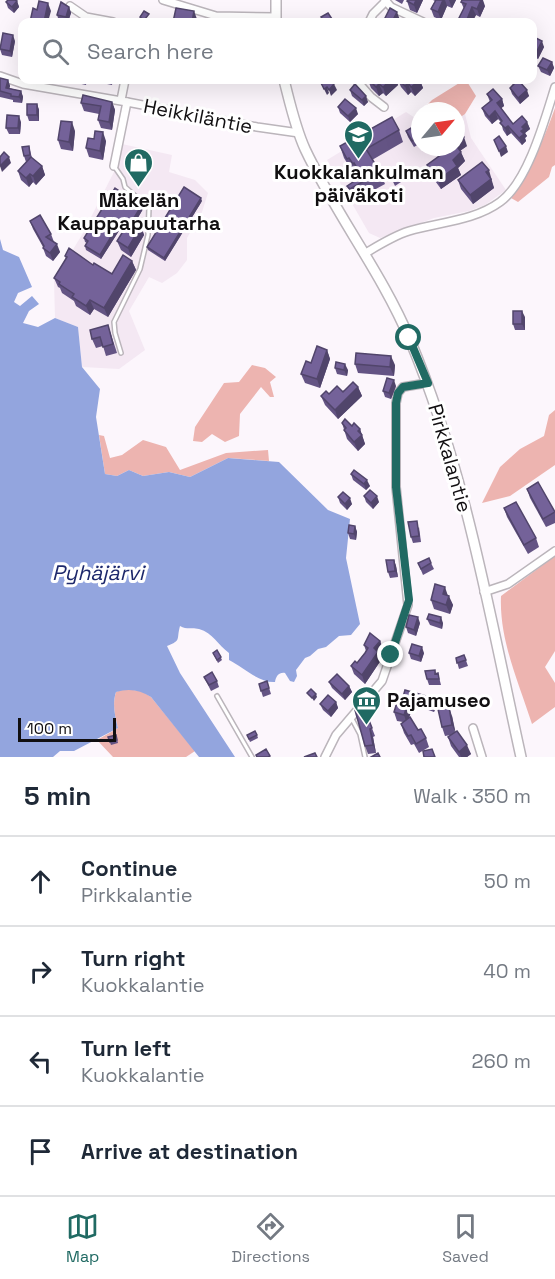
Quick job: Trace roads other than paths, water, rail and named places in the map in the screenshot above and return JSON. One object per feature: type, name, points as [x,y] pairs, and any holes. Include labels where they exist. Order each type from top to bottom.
[{"type":"street","points":[[163,0],[216,16],[246,18]]},
{"type":"street","points":[[276,0],[276,18]]},
{"type":"street","points":[[371,18],[385,1],[391,7],[414,18]]},
{"type":"street","points":[[70,6],[91,18]]},
{"type":"street","points":[[0,76],[18,82]]},
{"type":"street","points":[[23,84],[124,101],[125,84]]},
{"type":"street","name":"Pirkkalantie","points":[[285,84],[299,133],[321,181],[390,298],[428,383],[456,472],[520,757]]},
{"type":"street","points":[[360,84],[384,107]]},
{"type":"street","points":[[364,254],[394,236],[475,214],[502,201],[538,141],[555,87]]},
{"type":"street","name":"Heikkiläntie","points":[[114,166],[124,101],[257,128],[299,133]]},
{"type":"street","points":[[325,757],[333,738],[382,681],[408,605],[396,487],[396,403],[398,393],[403,387],[428,383]]},
{"type":"street","points":[[484,592],[508,584],[555,550]]},
{"type":"street","points":[[473,728],[482,757]]},
{"type":"lane","points":[[114,166],[123,179],[125,187],[149,208],[147,235],[140,269],[114,321],[121,353]]},
{"type":"lane","points":[[217,696],[252,757]]},
{"type":"lane","points":[[350,718],[360,734],[365,757]]},
{"type":"water","name":"Pyhäjärvi","points":[[0,239],[3,250],[19,257],[32,287],[18,293],[14,302],[20,306],[32,296],[39,304],[29,311],[23,323],[38,327],[55,318],[78,327],[82,367],[100,389],[96,417],[105,474],[117,476],[129,470],[143,476],[169,472],[190,477],[228,458],[279,462],[328,510],[350,519],[346,558],[360,624],[351,635],[339,636],[326,647],[318,649],[305,658],[296,670],[297,676],[294,682],[290,681],[285,673],[278,675],[275,682],[257,677],[229,660],[229,653],[212,636],[199,629],[180,626],[177,641],[167,646],[180,673],[235,757],[199,757],[151,697],[139,691],[130,690],[116,692],[114,706],[118,728],[74,751],[60,751],[53,757],[0,757]]},
{"type":"place","name":"Kuokkalankulman päiväkoti","points":[[359,160]]},
{"type":"place","name":"Mäkelän Kauppapuutarha","points":[[139,188]]},
{"type":"place","name":"Pajamuseo","points":[[366,726]]}]
